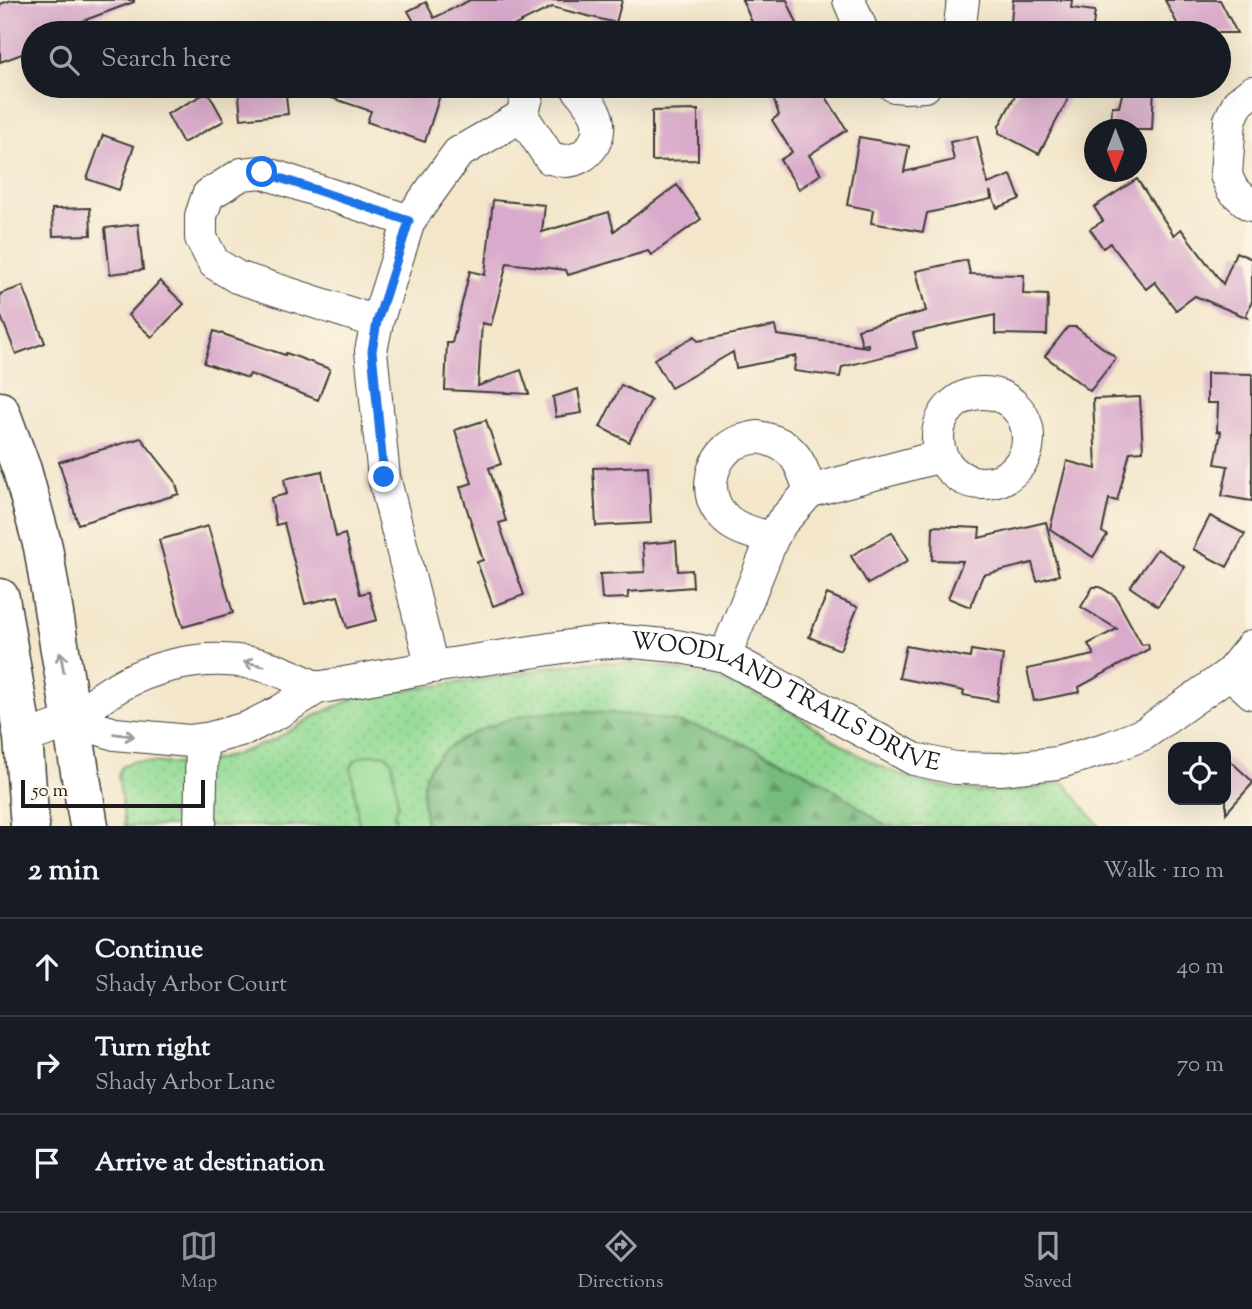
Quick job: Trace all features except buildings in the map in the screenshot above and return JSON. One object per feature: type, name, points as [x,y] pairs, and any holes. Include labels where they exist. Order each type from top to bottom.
[{"type":"main road","points":[[0,411],[22,470],[43,547],[89,826]]},
{"type":"main road","points":[[0,598],[23,738],[30,826]]},
{"type":"street","points":[[849,0],[858,21]]},
{"type":"street","points":[[960,21],[963,0]]},
{"type":"street","points":[[1252,92],[1238,103],[1230,120],[1226,175],[1232,189],[1252,205]]},
{"type":"street","points":[[432,667],[384,477],[372,351],[377,322],[409,221],[458,153],[526,101],[550,158],[565,161],[580,158],[592,148],[599,133],[597,116],[584,98]]},
{"type":"street","points":[[377,322],[237,277],[214,263],[201,239],[201,216],[208,195],[216,189],[243,174],[262,172],[409,221]]},
{"type":"street","points":[[772,539],[737,527],[724,517],[715,505],[711,489],[712,474],[718,459],[728,448],[742,440],[758,437],[773,440],[787,447],[798,459],[810,491]]},
{"type":"street","points":[[725,656],[772,539],[782,522],[810,491],[942,456]]},
{"type":"street","name":"WOODLAND TRAILS DRIVE","points":[[72,721],[115,734],[164,740],[202,740],[247,728],[317,688],[432,667],[583,644],[622,641],[676,646],[725,656],[914,759],[955,768],[1000,769],[1057,763],[1144,734],[1241,683],[1252,646]]},
{"type":"street","points":[[23,738],[72,721],[102,697],[130,680],[165,666],[208,660],[251,663],[287,673],[317,688]]},
{"type":"street","points":[[200,826],[202,740]]},
{"type":"green space","points":[[608,662],[682,671],[736,686],[780,706],[874,763],[917,780],[987,792],[1010,792],[1064,782],[1099,826],[125,826],[118,775],[121,768],[132,761],[180,764],[206,762],[234,755],[274,740],[315,716],[357,697],[520,674],[549,667]]},
{"type":"green space","points":[[545,712],[636,715],[708,730],[809,774],[886,826],[426,826],[423,795],[425,777],[433,763],[445,751],[477,731],[513,718]]},
{"type":"green space","points":[[382,754],[392,761],[398,805],[394,813],[396,826],[359,826],[351,768],[359,758]]},
{"type":"route","points":[[262,172],[409,221],[377,322],[372,351],[384,477]]}]
